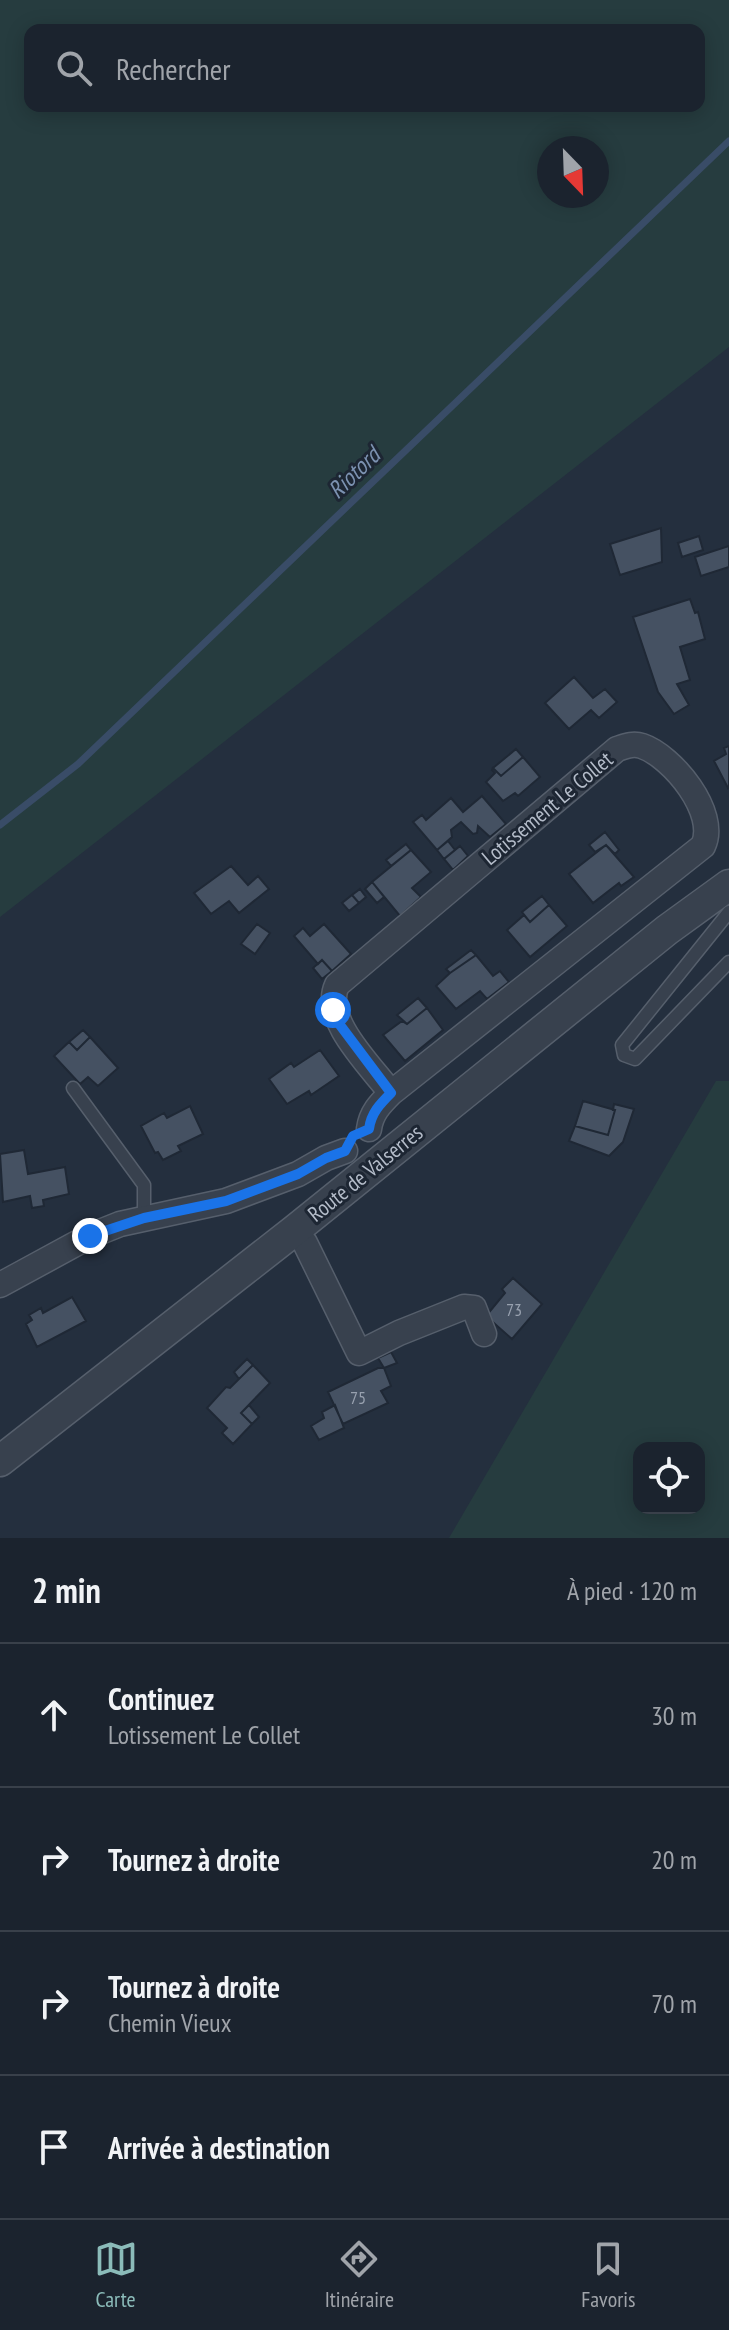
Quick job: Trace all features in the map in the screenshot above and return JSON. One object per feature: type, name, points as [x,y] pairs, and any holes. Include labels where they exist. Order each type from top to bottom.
[{"type":"street","name":"Lotissement Le Collet","points":[[0,1285],[90,1236],[144,1218],[226,1201],[298,1174],[326,1158],[351,1165],[353,1136],[369,1129],[370,1119],[391,1093],[703,846],[708,836],[707,823],[698,799],[684,779],[653,751],[640,745],[617,749],[337,985],[332,995],[337,1021],[391,1093]]},
{"type":"street","name":"Route de Valserres","points":[[0,1461],[295,1230],[351,1165],[399,1146],[667,930],[729,885]]},
{"type":"street","points":[[369,1129],[386,1132],[399,1146]]},
{"type":"street","points":[[295,1230],[319,1268],[359,1353],[464,1307],[474,1308],[484,1334]]},
{"type":"lane","points":[[729,912],[629,1035],[622,1045],[624,1055],[635,1059],[729,962]]},
{"type":"lane","points":[[73,1088],[144,1185],[144,1218]]},
{"type":"green space","points":[[0,0],[729,0],[729,347],[0,917]]},
{"type":"green space","points":[[716,1081],[729,1081],[729,1538],[449,1538]]},
{"type":"building","points":[[661,528],[662,562],[620,575],[610,544]]},
{"type":"building","points":[[699,536],[703,550],[682,557],[678,543]]},
{"type":"building","points":[[729,546],[729,567],[701,576],[695,557]]},
{"type":"building","points":[[690,599],[695,613],[698,612],[705,639],[680,647],[690,680],[677,684],[689,705],[674,714],[658,692],[633,617]]},
{"type":"building","points":[[574,677],[593,698],[605,689],[617,702],[599,718],[591,710],[569,729],[545,703]]},
{"type":"building","points":[[729,746],[728,788],[714,761],[726,754],[724,748]]},
{"type":"building","points":[[516,749],[523,757],[501,776],[493,768]]},
{"type":"building","points":[[523,757],[540,777],[518,796],[515,793],[503,801],[486,782],[495,773],[493,768],[501,776]]},
{"type":"building","points":[[482,796],[506,824],[490,837],[478,826],[477,833],[473,834],[461,822],[451,830],[452,837],[437,850],[413,822],[422,815],[426,820],[451,798],[463,812]]},
{"type":"building","points":[[605,832],[619,850],[615,854],[606,845],[595,852],[589,845]]},
{"type":"building","points":[[448,841],[455,850],[444,859],[437,850]]},
{"type":"building","points":[[406,844],[411,850],[391,866],[386,860]]},
{"type":"building","points":[[606,845],[634,877],[621,886],[619,883],[593,903],[569,874]]},
{"type":"building","points":[[460,846],[468,856],[453,870],[444,859]]},
{"type":"building","points":[[411,850],[431,872],[412,888],[421,897],[400,916],[372,882]]},
{"type":"building","points":[[231,866],[248,885],[258,876],[269,889],[239,913],[229,901],[211,914],[194,893]]},
{"type":"building","points":[[372,882],[384,897],[377,903],[365,889]]},
{"type":"building","points":[[360,889],[366,897],[359,903],[352,895]]},
{"type":"building","points":[[352,895],[359,903],[349,911],[342,903]]},
{"type":"building","points":[[542,896],[549,905],[530,922],[522,912]]},
{"type":"building","points":[[549,905],[567,926],[530,957],[507,930],[524,915],[530,922]]},
{"type":"building","points":[[257,924],[270,933],[255,954],[241,944]]},
{"type":"building","points":[[324,924],[351,954],[332,971],[322,960],[318,964],[294,936],[303,928],[310,936]]},
{"type":"building","points":[[471,950],[476,955],[450,973],[446,969]]},
{"type":"building","points":[[476,955],[493,976],[500,971],[509,982],[487,999],[480,991],[456,1009],[436,986]]},
{"type":"building","points":[[322,960],[332,971],[322,979],[313,968]]},
{"type":"building","points":[[418,998],[427,1008],[407,1024],[397,1015]]},
{"type":"building","points":[[427,1008],[443,1030],[405,1061],[383,1035],[402,1021],[407,1024]]},
{"type":"building","points":[[83,1030],[90,1037],[77,1050],[69,1042]]},
{"type":"building","points":[[90,1037],[118,1068],[98,1086],[88,1077],[80,1084],[54,1056],[69,1042],[77,1050]]},
{"type":"building","points":[[320,1050],[339,1076],[311,1095],[309,1091],[287,1104],[269,1079],[291,1063],[294,1067]]},
{"type":"building","points":[[583,1101],[615,1110],[608,1135],[575,1126]]},
{"type":"building","points":[[614,1104],[634,1109],[623,1142],[609,1156],[569,1141],[575,1126],[608,1135]]},
{"type":"building","points":[[190,1106],[203,1134],[178,1146],[181,1151],[163,1160],[158,1152],[155,1153],[141,1126],[164,1113],[167,1118]]},
{"type":"building","points":[[24,1150],[28,1174],[65,1167],[69,1194],[43,1200],[44,1206],[32,1208],[30,1196],[3,1202],[0,1154]]},
{"type":"building","points":[[513,1278],[542,1304],[512,1339],[486,1316],[505,1293],[502,1289]]},
{"type":"building","points":[[72,1297],[86,1321],[37,1347],[26,1324],[32,1320],[29,1315],[41,1308],[43,1313]]},
{"type":"building","points":[[391,1352],[397,1363],[384,1368],[378,1358]]},
{"type":"building","points":[[247,1359],[253,1365],[239,1379],[234,1372]]},
{"type":"building","points":[[253,1365],[270,1383],[241,1413],[252,1424],[233,1444],[222,1433],[227,1428],[207,1408]]},
{"type":"building","points":[[384,1368],[391,1386],[381,1391],[388,1403],[343,1424],[328,1392]]},
{"type":"building","points":[[249,1405],[259,1417],[252,1424],[241,1413]]},
{"type":"building","points":[[335,1405],[344,1428],[319,1440],[311,1426],[324,1418],[322,1412]]},
{"type":"waterway","name":"Riotord","points":[[0,825],[78,764],[729,141]]},
{"type":"route","points":[[90,1236],[120,1224],[226,1201],[265,1187],[345,1151],[353,1136],[369,1129],[370,1119],[391,1093],[337,1021],[333,1010]]}]
